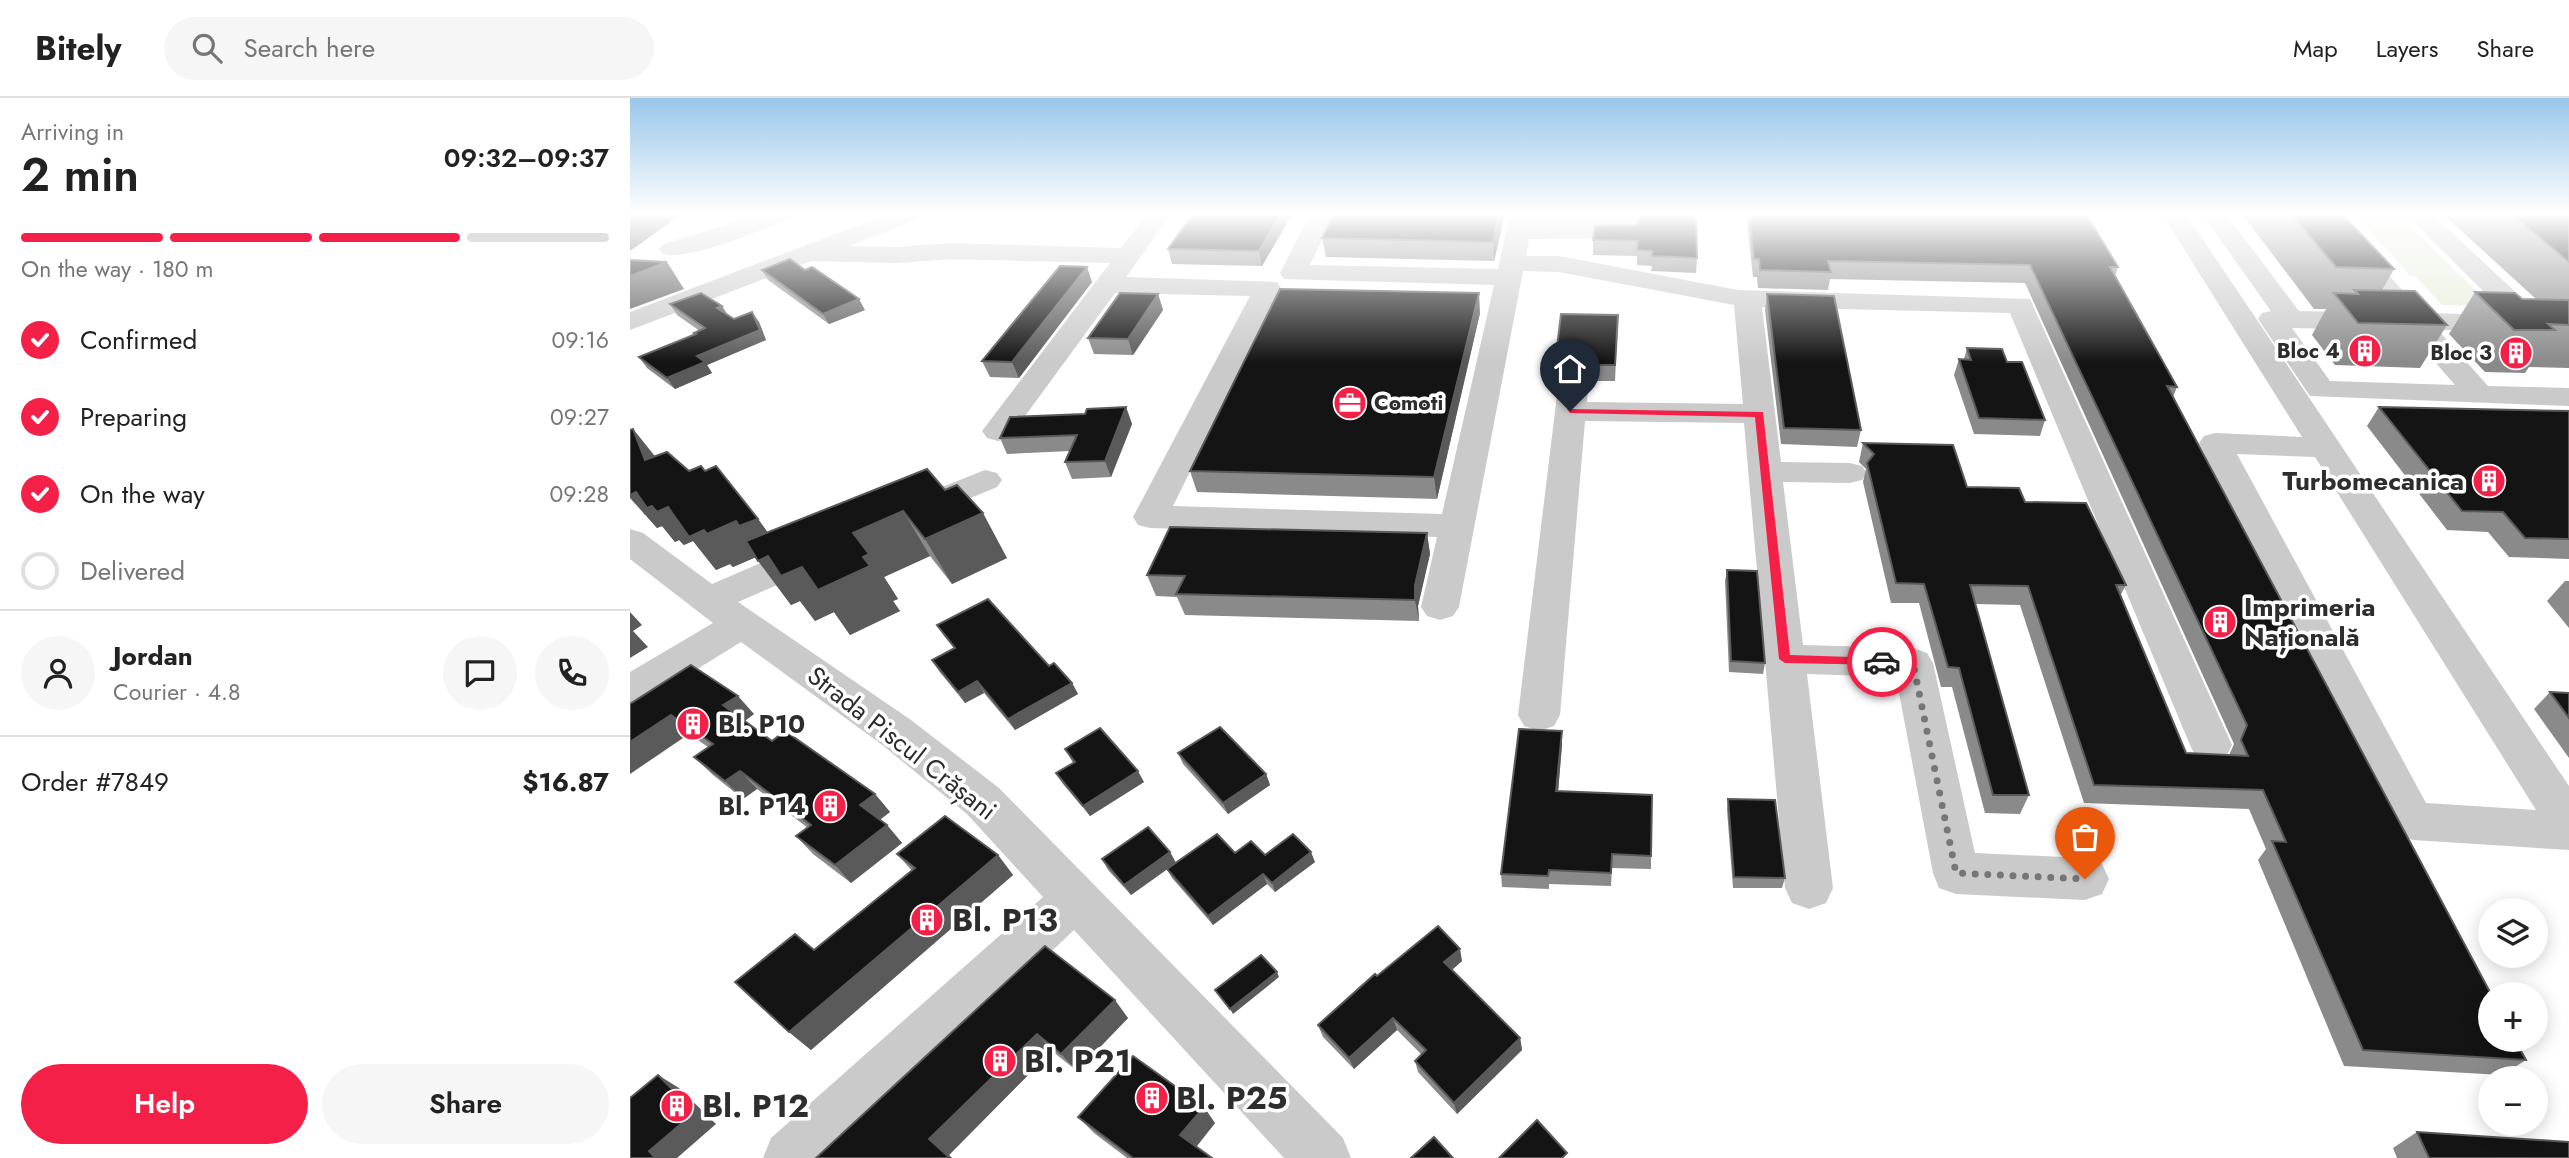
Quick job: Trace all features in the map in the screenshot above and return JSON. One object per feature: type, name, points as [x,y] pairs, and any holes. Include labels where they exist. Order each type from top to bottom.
[{"type":"street","points":[[630,323],[782,263]]},
{"type":"street","points":[[998,431],[1123,263]]},
{"type":"street","points":[[1293,273],[1298,263]]},
{"type":"street","points":[[1440,607],[1512,263]]},
{"type":"street","points":[[2206,263],[2569,822]]},
{"type":"street","points":[[2250,263],[2289,317]]},
{"type":"street","points":[[2364,263],[2479,394]]},
{"type":"street","points":[[2469,263],[2532,323]]},
{"type":"street","points":[[1457,526],[1150,517],[1276,273],[1511,270],[1559,264],[1747,298],[2020,305],[2211,745]]},
{"type":"street","points":[[1107,285],[1267,290]]},
{"type":"street","points":[[1747,298],[1809,888]]},
{"type":"street","points":[[2569,324],[2289,317],[2272,319],[2321,390],[2569,397]]},
{"type":"street","points":[[1539,715],[1572,399],[1759,414]]},
{"type":"street","points":[[2326,448],[2215,443],[2413,821],[2569,831]]},
{"type":"street","points":[[1765,472],[1850,473]]},
{"type":"street","points":[[885,524],[985,480]]},
{"type":"street","points":[[630,691],[725,611],[847,540]]},
{"type":"street","name":"Strada Piscul Crășani","points":[[630,541],[897,733],[983,801],[1323,1158]]},
{"type":"street","points":[[1785,659],[1913,663],[1956,873],[2085,879]]},
{"type":"street","points":[[791,1158],[1077,897]]},
{"type":"green space","points":[[2399,263],[2448,263],[2492,306],[2442,305],[2415,276],[2410,276]]},
{"type":"building","points":[[630,263],[663,263],[630,276]]},
{"type":"building","points":[[779,263],[796,263],[805,270],[812,267],[859,299],[823,314],[762,270]]},
{"type":"building","points":[[1759,263],[1829,263],[1831,272],[1760,270]]},
{"type":"building","points":[[1953,263],[2116,263],[2118,267],[2110,267],[2177,387],[2167,386],[2485,982],[2478,982],[2478,1052],[2522,1052],[2526,1060],[2363,1050],[2272,841],[2286,842],[2263,790],[2094,785],[2028,586],[1970,585],[2029,795],[1993,795],[1959,668],[1948,667],[1924,584],[1896,583],[1867,463],[1874,454],[1863,443],[1953,445],[1967,487],[2019,488],[2025,502],[2086,503],[2126,585],[2116,585],[2186,753],[2248,756],[2241,740],[2247,725],[2030,265]]},
{"type":"building","points":[[2333,263],[2389,263],[2394,269],[2336,267]]},
{"type":"building","points":[[1060,266],[1087,267],[1012,362],[982,361]]},
{"type":"building","name":"Comoti","points":[[1280,289],[1479,293],[1434,477],[1190,471]]},
{"type":"building","points":[[2354,290],[2415,291],[2447,325],[2358,323],[2334,293],[2358,294]]},
{"type":"building","points":[[2475,292],[2515,293],[2522,299],[2569,300],[2569,325],[2548,324],[2555,330],[2514,330]]},
{"type":"building","points":[[701,293],[722,306],[717,308],[734,319],[752,312],[760,330],[697,356],[705,362],[667,378],[639,357],[705,328],[670,304]]},
{"type":"building","points":[[1120,293],[1158,294],[1128,339],[1088,338]]},
{"type":"building","points":[[1767,294],[1834,296],[1861,430],[1784,428]]},
{"type":"building","points":[[1561,314],[1618,315],[1615,365],[1587,365],[1573,360],[1555,364]]},
{"type":"building","points":[[1967,348],[2002,349],[2007,362],[2022,362],[2045,420],[1979,418],[1959,359],[1971,360]]},
{"type":"building","points":[[1126,407],[1105,461],[1065,462],[1077,435],[1000,438],[1010,417],[1085,414],[1087,409]]},
{"type":"building","name":"Turbomecanica","points":[[2379,407],[2569,411],[2569,539],[2525,538],[2503,512],[2462,511]]},
{"type":"building","points":[[633,429],[645,460],[667,452],[689,471],[701,466],[705,471],[716,466],[758,519],[739,526],[736,521],[707,534],[704,530],[689,537],[668,507],[657,512],[652,506],[647,508],[636,492],[630,495],[630,430]]},
{"type":"building","points":[[927,469],[945,490],[957,485],[983,513],[925,539],[903,511],[853,533],[869,554],[863,557],[870,566],[818,590],[802,567],[781,576],[768,556],[758,561],[746,541]]},
{"type":"building","points":[[1170,527],[1427,533],[1415,585],[1415,600],[1176,594],[1185,576],[1147,575]]},
{"type":"building","points":[[1727,570],[1757,571],[1765,663],[1731,661]]},
{"type":"building","points":[[988,599],[1049,666],[1054,663],[1072,683],[1008,719],[977,681],[958,692],[932,660],[955,648],[937,625]]},
{"type":"building","points":[[691,665],[738,696],[723,705],[772,741],[785,731],[875,794],[860,805],[887,825],[835,865],[796,836],[811,825],[740,771],[725,781],[694,757],[713,744],[671,715],[630,742],[630,704]]},
{"type":"building","points":[[2550,692],[2569,693],[2569,718]]},
{"type":"building","points":[[1220,727],[1266,774],[1223,803],[1178,753]]},
{"type":"building","points":[[1100,728],[1138,771],[1083,806],[1056,773],[1075,762],[1065,749]]},
{"type":"building","points":[[1519,729],[1562,731],[1556,791],[1652,795],[1651,856],[1612,854],[1611,873],[1549,870],[1548,876],[1501,874]]},
{"type":"building","points":[[1728,799],[1775,800],[1785,878],[1734,877]]},
{"type":"building","points":[[945,816],[998,855],[789,1032],[735,982],[795,934],[814,950],[915,868],[897,854]]},
{"type":"building","points":[[1148,827],[1170,852],[1124,885],[1102,859]]},
{"type":"building","points":[[1217,834],[1235,853],[1251,841],[1265,855],[1293,834],[1311,852],[1272,883],[1263,874],[1208,916],[1167,869]]},
{"type":"building","points":[[1438,926],[1460,949],[1444,962],[1520,1038],[1454,1103],[1415,1061],[1426,1050],[1393,1018],[1349,1058],[1318,1025],[1375,974],[1377,976]]},
{"type":"building","points":[[1045,946],[1115,1000],[1061,1054],[1037,1034],[929,1139],[950,1158],[816,1158]]},
{"type":"building","points":[[1261,955],[1277,972],[1230,1009],[1215,990]]},
{"type":"building","name":"Bl. P25","points":[[1133,1056],[1204,1107],[1180,1135],[1212,1158],[1133,1158],[1078,1117]]},
{"type":"building","points":[[658,1075],[695,1112],[649,1151],[655,1158],[630,1158],[630,1098]]},
{"type":"building","points":[[1537,1120],[1567,1153],[1562,1158],[1499,1158]]},
{"type":"building","points":[[2417,1132],[2569,1142],[2569,1158],[2429,1158]]},
{"type":"building","points":[[1434,1137],[1453,1158],[1411,1158]]},
{"type":"way so far","points":[[1882,662],[1913,663],[1956,873],[2085,879]]},
{"type":"place","name":"Bloc 4","points":[[2365,351]]},
{"type":"place","name":"Bloc 3","points":[[2516,353]]},
{"type":"place","name":"Comoti","points":[[1350,403]]},
{"type":"place","name":"Turbomecanica","points":[[2489,481]]},
{"type":"place","name":"Imprimeria Națională","points":[[2220,622]]},
{"type":"place","name":"Bl. P10","points":[[693,724]]},
{"type":"place","name":"Bl. P14","points":[[830,806]]},
{"type":"place","name":"Bl. P13","points":[[927,920]]},
{"type":"place","name":"Bl. P21","points":[[1000,1061]]},
{"type":"place","name":"Bl. P25","points":[[1152,1098]]},
{"type":"place","name":"Bl. P12","points":[[677,1106]]},
{"type":"route","points":[[1570,411],[1759,414],[1785,659],[1882,662]]}]
